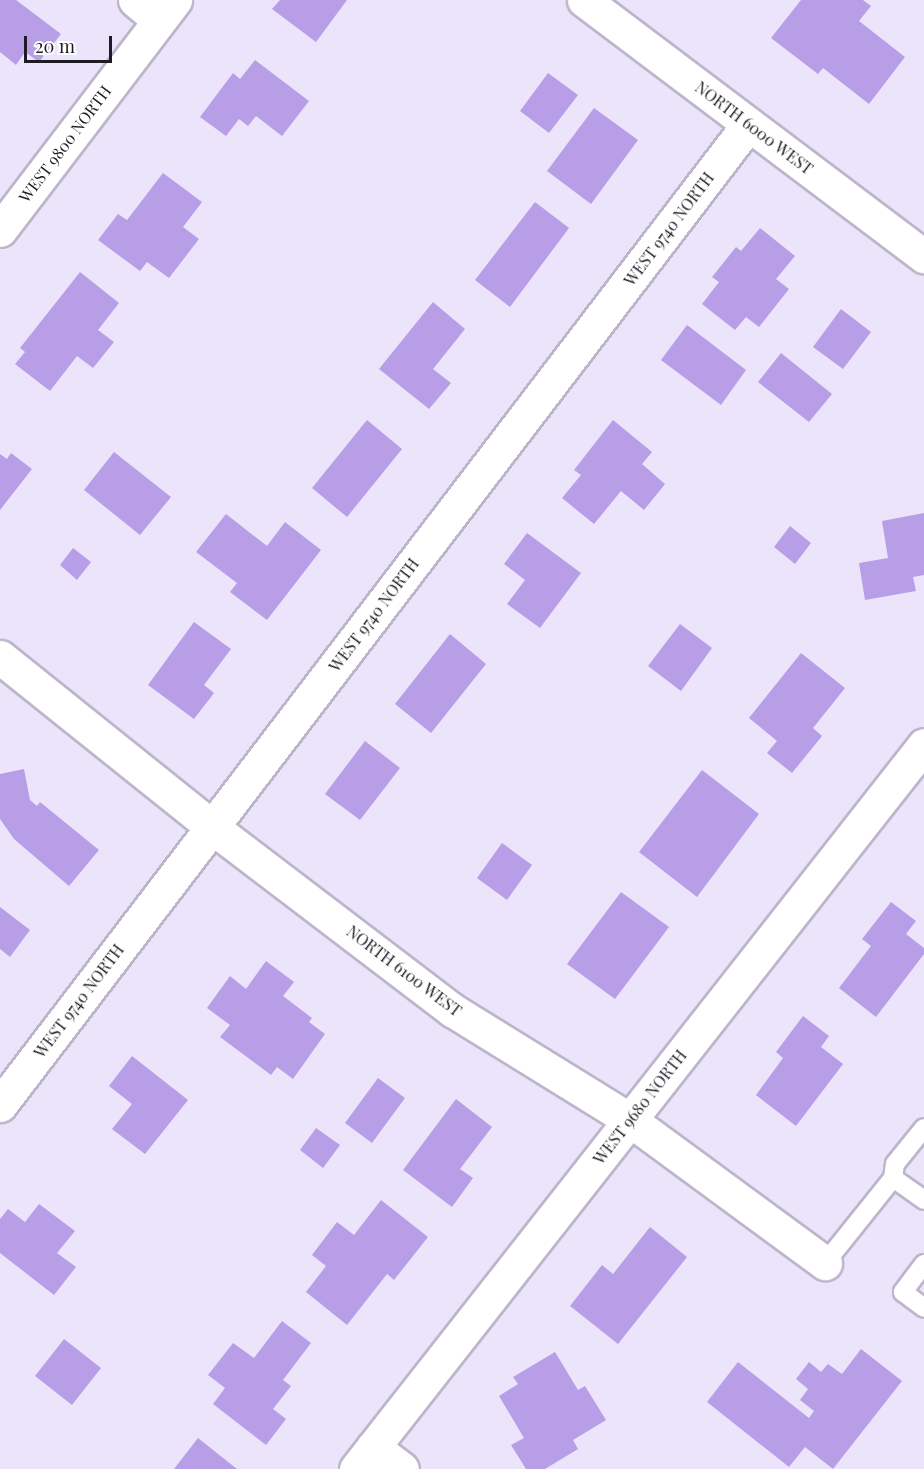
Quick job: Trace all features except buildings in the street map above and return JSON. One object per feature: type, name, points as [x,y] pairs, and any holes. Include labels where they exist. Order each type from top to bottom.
[{"type":"street","name":"NORTH 6000 WEST","points":[[584,0],[924,256]]},
{"type":"street","name":"WEST 9800 NORTH","points":[[0,230],[156,7]]},
{"type":"street","name":"WEST 9740 NORTH","points":[[0,1105],[748,125]]},
{"type":"street","name":"NORTH 6100 WEST","points":[[0,657],[212,827],[452,1010],[630,1120],[825,1263]]},
{"type":"street","name":"WEST 9680 NORTH","points":[[364,1458],[924,745]]},
{"type":"street","points":[[364,1458],[402,1469]]},
{"type":"lane","points":[[825,1263],[893,1178],[895,1164],[924,1128]]},
{"type":"lane","points":[[893,1178],[924,1200]]},
{"type":"lane","points":[[924,1264],[903,1292],[924,1308]]}]
